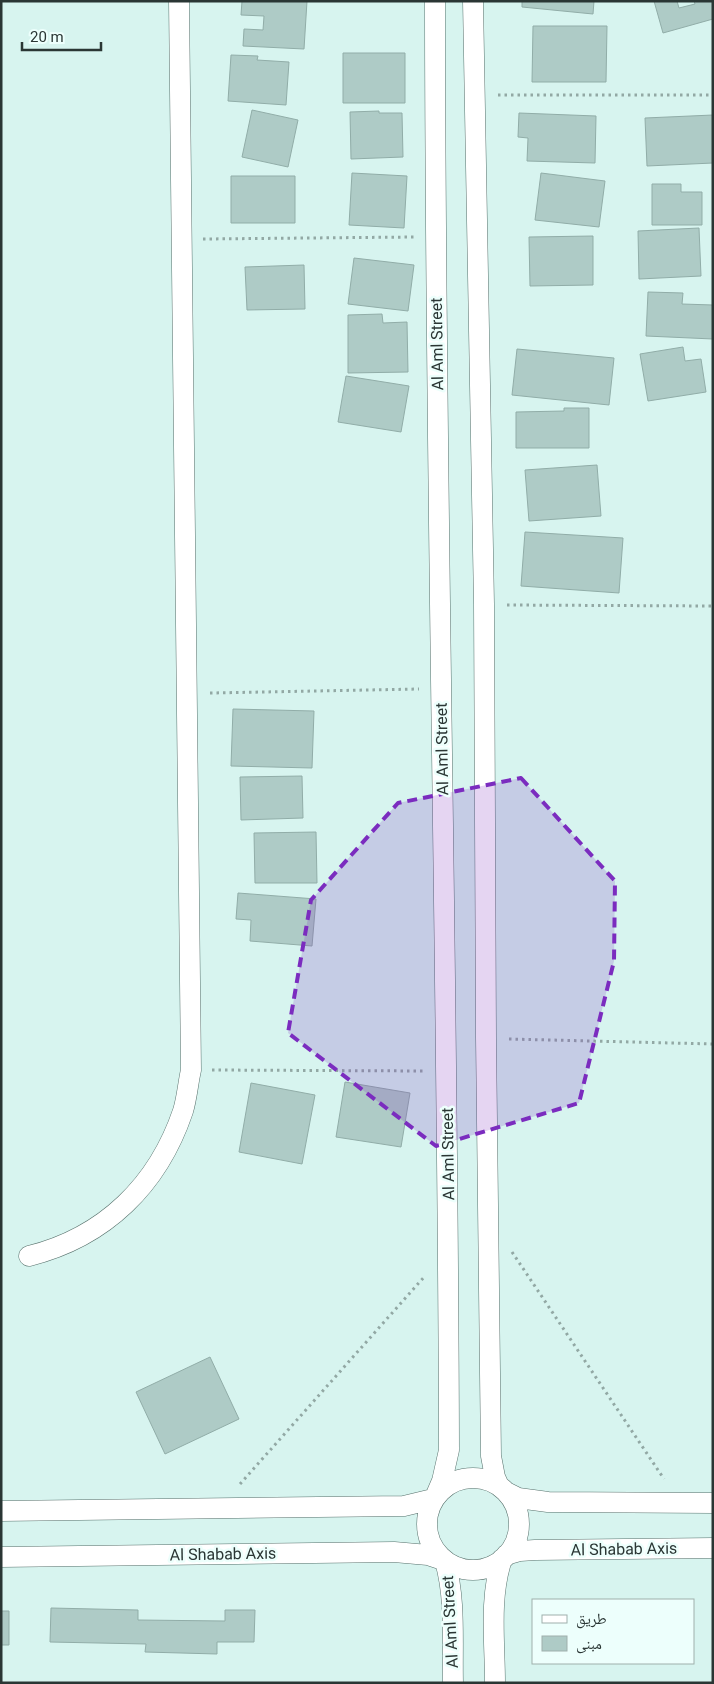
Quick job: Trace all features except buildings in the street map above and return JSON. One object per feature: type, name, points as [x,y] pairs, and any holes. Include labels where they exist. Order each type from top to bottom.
[{"type":"street","points":[[29,1256],[49,1251],[86,1234],[119,1211],[147,1181],[169,1147],[184,1110],[191,1070],[179,1]]},
{"type":"street","name":"Al Aml Street","points":[[435,1],[435,237],[447,1071],[449,1450],[442,1481],[435,1497]]},
{"type":"street","points":[[473,1],[484,604],[486,1038],[491,1456],[495,1477],[514,1503],[519,1524],[513,1546],[504,1557],[498,1571],[494,1598],[496,1683]]},
{"type":"street","points":[[504,1557],[484,1568],[474,1570],[455,1566],[444,1560],[434,1550],[429,1538],[427,1525],[428,1512],[435,1497],[450,1484],[466,1478],[478,1478],[489,1481],[518,1498],[548,1502],[713,1503]]},
{"type":"street","points":[[1,1511],[404,1506],[435,1497]]},
{"type":"street","name":"Al Shabab Axis","points":[[504,1557],[535,1550],[713,1548]]},
{"type":"street","name":"Al Shabab Axis","points":[[1,1557],[394,1552],[428,1555],[444,1560]]},
{"type":"street","name":"Al Aml Street","points":[[444,1560],[452,1600],[453,1683]]},
{"type":"path","points":[[474,96],[713,95]]},
{"type":"path","points":[[181,239],[435,237]]},
{"type":"path","points":[[484,604],[713,606]]},
{"type":"path","points":[[187,694],[442,688]]},
{"type":"path","points":[[486,1038],[713,1044]]},
{"type":"path","points":[[191,1070],[447,1071]]},
{"type":"path","points":[[217,1509],[448,1249]]},
{"type":"path","points":[[510,1249],[680,1503]]},
{"type":"highlighted area","points":[[521,778],[615,881],[614,961],[579,1103],[436,1146],[288,1033],[311,900],[398,803]]}]
